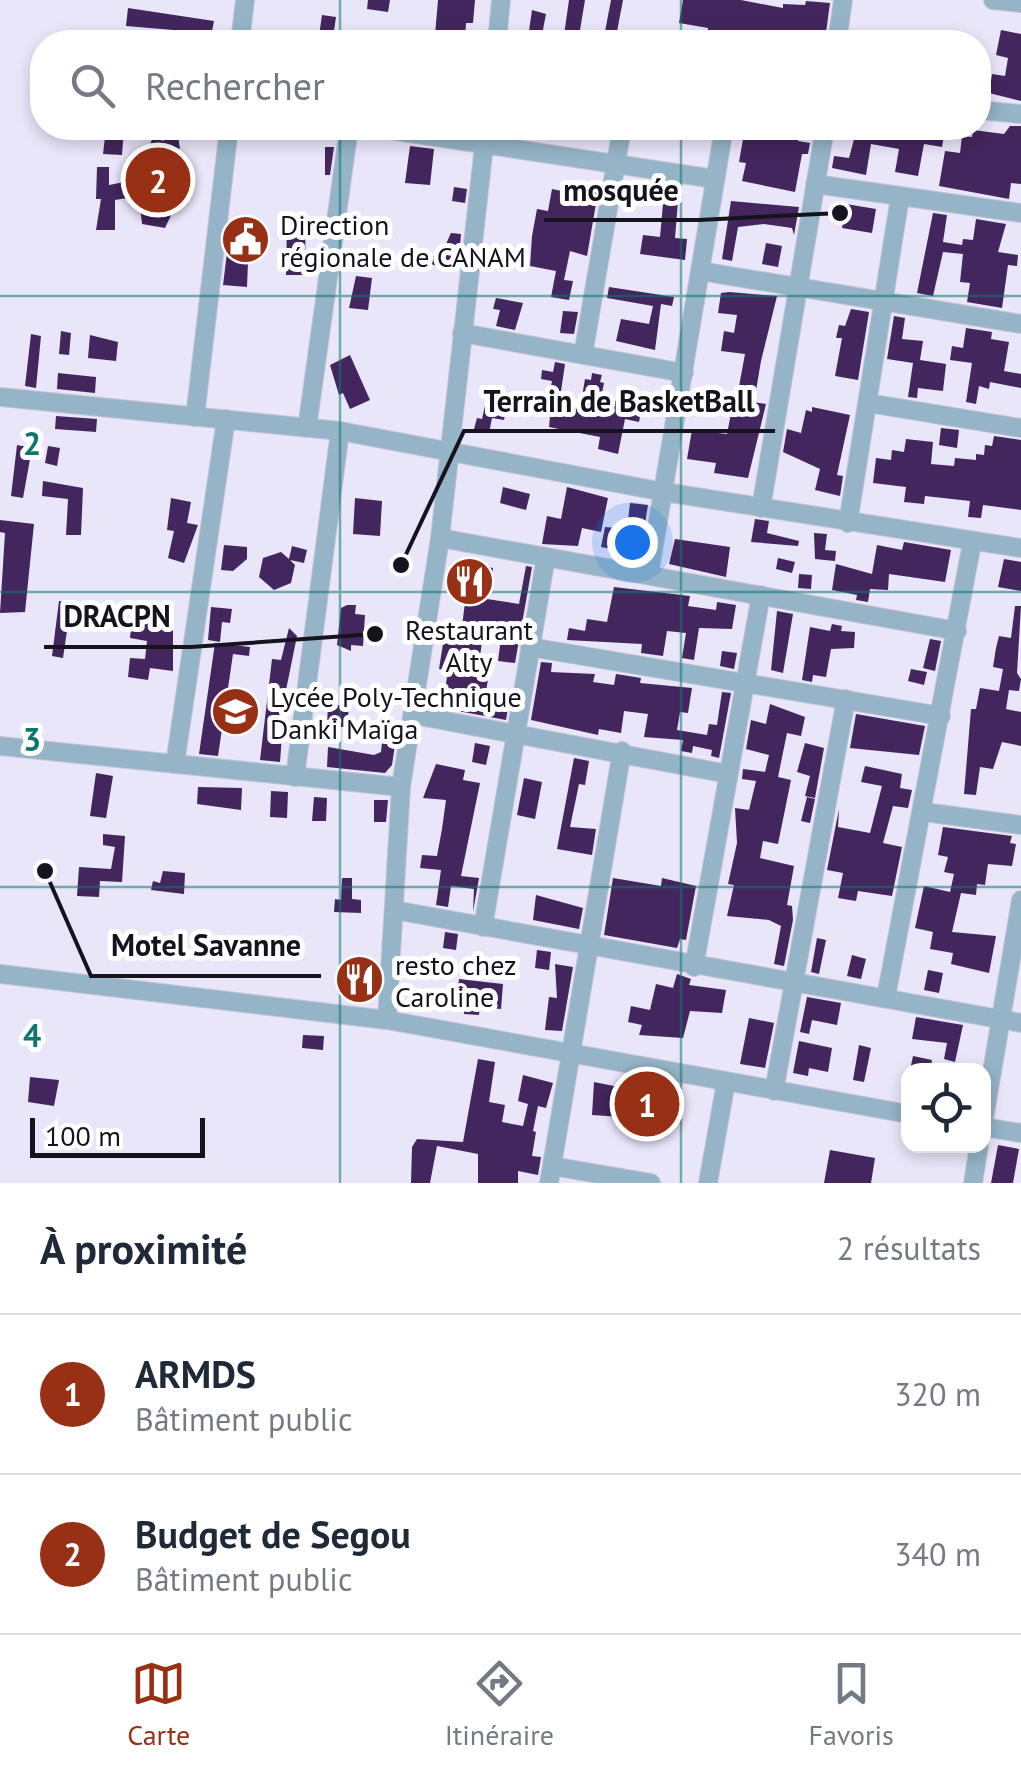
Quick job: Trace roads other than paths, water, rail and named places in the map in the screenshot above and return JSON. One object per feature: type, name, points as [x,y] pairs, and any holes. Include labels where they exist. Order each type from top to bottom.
[{"type":"street","points":[[241,30],[244,0]]},
{"type":"street","points":[[498,30],[501,0]]},
{"type":"street","points":[[840,30],[844,0]]},
{"type":"street","points":[[993,0],[1021,3]]},
{"type":"street","points":[[991,111],[1021,114]]},
{"type":"street","points":[[195,417],[229,140]]},
{"type":"street","points":[[307,428],[347,140]]},
{"type":"street","points":[[387,1020],[401,787],[440,538],[485,140]]},
{"type":"street","points":[[504,140],[616,164],[715,179]]},
{"type":"street","points":[[583,355],[620,140]]},
{"type":"street","points":[[649,576],[722,140]]},
{"type":"street","points":[[761,508],[822,140]]},
{"type":"street","points":[[815,184],[1021,213]]},
{"type":"street","points":[[848,523],[900,197]]},
{"type":"street","points":[[700,271],[884,302],[1020,318]]},
{"type":"street","points":[[462,332],[684,372]]},
{"type":"street","points":[[0,397],[340,431],[664,492],[1021,548]]},
{"type":"street","points":[[868,403],[1021,428]]},
{"type":"street","points":[[175,764],[226,420]]},
{"type":"street","points":[[295,776],[340,431]]},
{"type":"street","points":[[440,538],[957,630]]},
{"type":"street","points":[[886,998],[972,543]]},
{"type":"street","points":[[483,928],[546,557]]},
{"type":"street","points":[[694,967],[760,595]]},
{"type":"street","points":[[530,647],[941,716]]},
{"type":"street","points":[[774,1090],[846,699]]},
{"type":"street","points":[[414,716],[516,731],[728,774]]},
{"type":"street","points":[[0,746],[401,787]]},
{"type":"street","points":[[622,752],[551,1175],[651,1183]]},
{"type":"street","points":[[924,812],[1021,825]]},
{"type":"street","points":[[991,1076],[1021,900]]},
{"type":"street","points":[[394,910],[1021,1024]]},
{"type":"street","points":[[0,974],[387,1020],[901,1113]]},
{"type":"street","points":[[708,1183],[726,1082]]},
{"type":"street","points":[[991,1128],[1021,1133]]},
{"type":"street","points":[[972,1183],[978,1153]]},
{"type":"place","name":"Budget de Segou","points":[[158,180]]},
{"type":"place","name":"mosquée","points":[[840,213]]},
{"type":"place","name":"Direction régionale de CANAM","points":[[245,240]]},
{"type":"place","name":"Terrain de BasketBall","points":[[401,565]]},
{"type":"place","name":"Restaurant Alty","points":[[469,581]]},
{"type":"place","name":"DRACPN","points":[[375,634]]},
{"type":"place","name":"Lycée Poly-Technique Danki Maïga","points":[[235,712]]},
{"type":"place","name":"Motel Savanne","points":[[45,871]]},
{"type":"place","name":"resto chez Caroline","points":[[360,980]]},
{"type":"place","name":"ARMDS","points":[[647,1104]]}]
